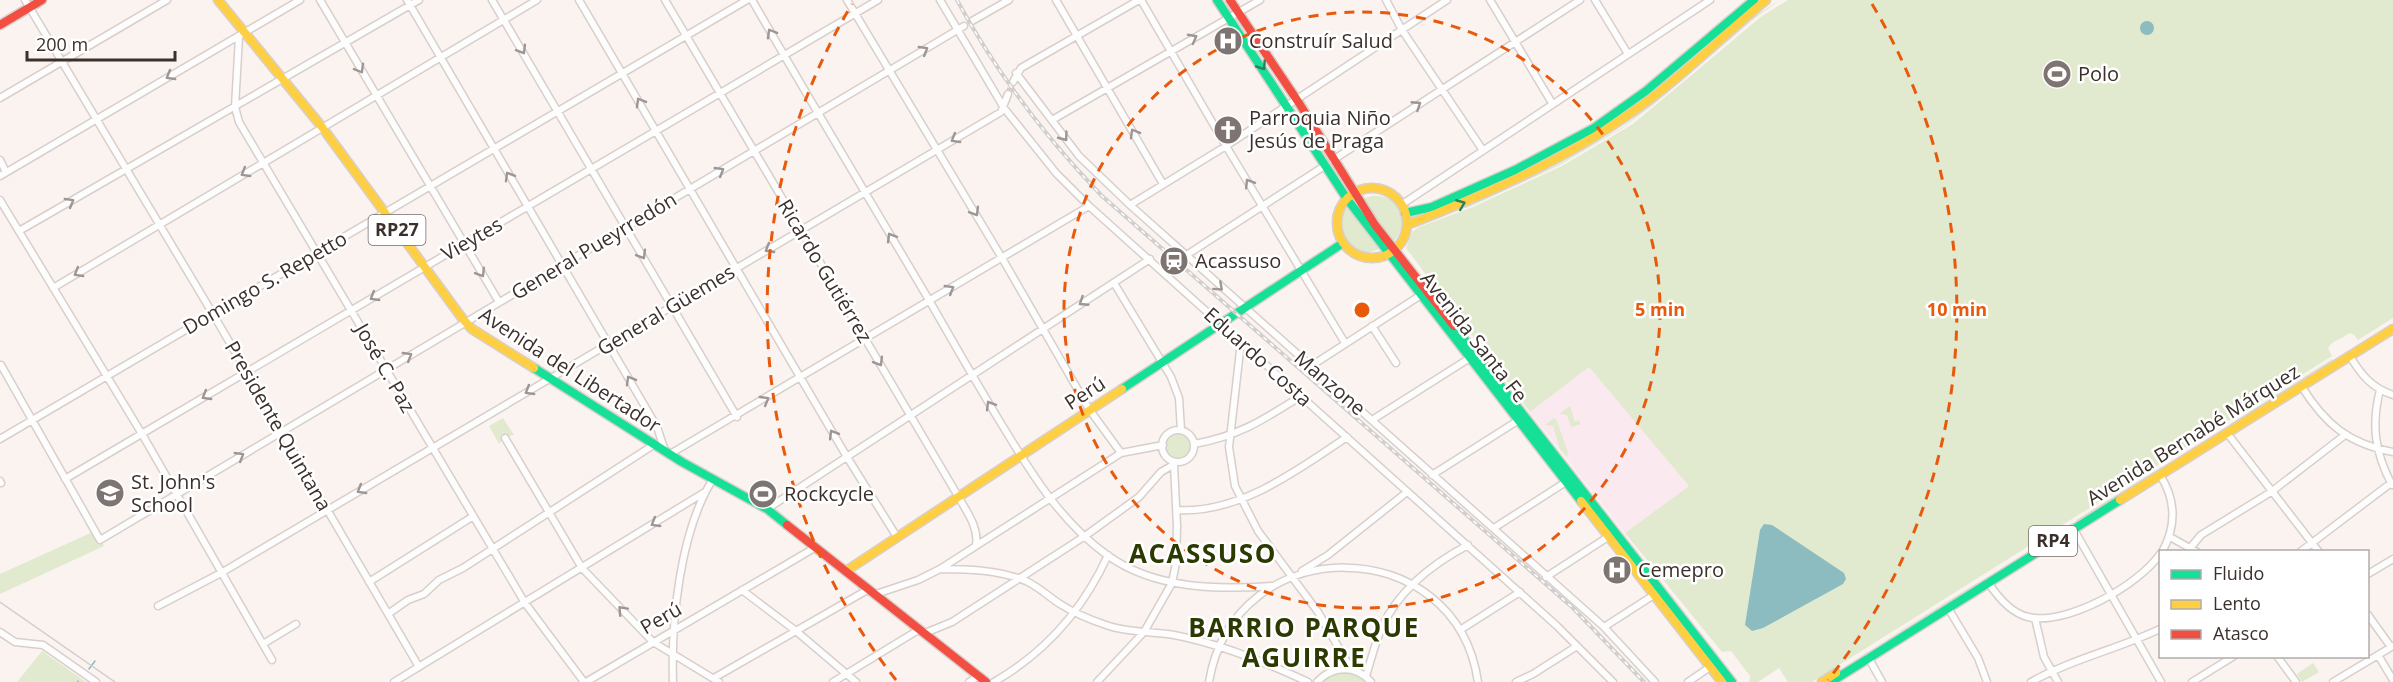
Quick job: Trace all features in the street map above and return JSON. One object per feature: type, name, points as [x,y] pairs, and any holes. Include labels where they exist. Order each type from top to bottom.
[{"type":"main road","points":[[0,25],[28,3],[42,0]]},
{"type":"main road","name":"Avenida del Libertador","points":[[218,0],[242,34],[322,127],[472,329],[668,453],[767,509],[983,679]]},
{"type":"main road","name":"Avenida Santa Fe","points":[[1217,0],[1288,105],[1330,162]]},
{"type":"main road","name":"Avenida Santa Fe","points":[[1230,0],[1297,99],[1330,162],[1351,196],[1657,593],[1722,682]]},
{"type":"main road","points":[[1403,209],[1423,209],[1485,184],[1566,144],[1649,89],[1754,0]]},
{"type":"main road","points":[[1407,225],[1517,179],[1563,155],[1614,124],[1672,80],[1766,0]]},
{"type":"main road","points":[[1377,189],[1391,194],[1403,209],[1407,225],[1404,236],[1392,252],[1381,257],[1364,257],[1355,254],[1342,243],[1337,224],[1340,208],[1351,196],[1362,190],[1377,189]]},
{"type":"main road","name":"Perú","points":[[846,571],[1342,243]]},
{"type":"main road","name":"Avenida Santa Fe","points":[[1392,252],[1421,295],[1447,323]]},
{"type":"main road","name":"Avenida Bernabé Márquez","points":[[1831,682],[2393,329]]},
{"type":"main road","name":"Avenida Santa Fe","points":[[1657,593],[1732,682]]},
{"type":"main road","name":"Avenida Bernabé Márquez","points":[[1822,682],[1845,667],[1857,664]]},
{"type":"street","points":[[0,98],[167,0]]},
{"type":"street","points":[[0,160],[3,174],[300,0]]},
{"type":"street","points":[[320,0],[500,302]]},
{"type":"street","points":[[19,231],[346,43],[408,3],[419,0]]},
{"type":"street","points":[[492,0],[737,417]]},
{"type":"street","points":[[53,288],[537,0]]},
{"type":"street","points":[[579,0],[847,457],[897,537]]},
{"type":"street","name":"Ricardo Gutiérrez","points":[[665,0],[958,496],[974,526],[976,545]]},
{"type":"street","name":"Domingo S. Repetto","points":[[0,439],[747,0]]},
{"type":"street","points":[[752,0],[1020,455],[1049,497],[1084,537],[1124,565],[1172,583],[1223,588],[1272,586]]},
{"type":"street","points":[[847,0],[1002,258],[1089,410],[1121,453]]},
{"type":"street","name":"Vieytes","points":[[65,479],[879,0]]},
{"type":"street","name":"Eduardo Costa","points":[[940,0],[1004,108],[1056,173],[1089,206],[1520,592],[1613,682]]},
{"type":"street","points":[[972,21],[1009,0]]},
{"type":"street","points":[[1056,0],[1163,184]]},
{"type":"street","points":[[1013,82],[1016,73],[1021,68],[1140,0],[1345,343]]},
{"type":"street","points":[[1052,120],[1260,0]]},
{"type":"street","points":[[1386,0],[1402,30],[1482,149]]},
{"type":"street","points":[[1130,205],[1226,146],[1447,0]]},
{"type":"street","points":[[1490,0],[1552,103]]},
{"type":"street","points":[[1185,256],[1580,0]]},
{"type":"street","points":[[1595,0],[1628,54]]},
{"type":"street","points":[[1403,209],[1482,149],[1628,54],[1699,3],[1710,0]]},
{"type":"street","name":"Presidente Quintana","points":[[28,3],[282,431],[418,667]]},
{"type":"street","points":[[408,3],[657,427],[668,453],[737,417],[1089,206]]},
{"type":"street","name":"General Pueyrredón","points":[[65,479],[100,540],[964,26]]},
{"type":"street","name":"José C. Paz","points":[[242,34],[235,107],[239,122],[525,603],[585,682]]},
{"type":"street","name":"Manzone","points":[[1016,73],[1079,156],[1130,205],[1244,309],[1604,627],[1655,682]]},
{"type":"street","points":[[1004,108],[1008,94]]},
{"type":"street","name":"General Güemes","points":[[158,606],[221,573],[865,193],[1001,112],[1004,108]]},
{"type":"street","points":[[0,200],[142,434],[272,660]]},
{"type":"street","points":[[767,509],[1150,259]]},
{"type":"street","points":[[1114,282],[1163,362],[1179,398],[1181,430]]},
{"type":"street","points":[[1311,366],[1421,295]]},
{"type":"street","points":[[1372,326],[1396,363]]},
{"type":"street","points":[[1241,342],[1231,436],[1231,468],[1240,499],[1258,531],[1318,612],[1352,669]]},
{"type":"street","points":[[1372,420],[1473,356]]},
{"type":"street","points":[[2350,356],[2367,380],[2380,390],[2393,395]]},
{"type":"street","points":[[1,365],[65,479]]},
{"type":"street","points":[[2302,387],[2322,415],[2345,435],[2377,449],[2393,452]]},
{"type":"street","points":[[2303,550],[2392,484],[2374,438],[2375,414],[2380,390]]},
{"type":"street","points":[[1194,444],[1231,436],[1268,417],[1300,396]]},
{"type":"street","points":[[1432,475],[1522,419]]},
{"type":"street","points":[[834,682],[922,631],[952,622],[1084,537],[1139,497],[1161,472],[1174,463],[1190,457],[1194,444],[1190,435],[1181,430],[1171,432],[1162,445],[1166,455],[1174,463],[1174,498],[1177,510],[1176,563],[1172,583],[1144,632],[1097,682]]},
{"type":"street","points":[[2227,433],[2318,550]]},
{"type":"street","points":[[2170,537],[2194,549],[2201,535],[2271,492],[2345,435]]},
{"type":"street","points":[[1177,510],[1211,509],[1240,499],[1291,474],[1347,437]]},
{"type":"street","points":[[505,438],[582,568],[653,642],[716,680],[796,631],[873,592],[918,580],[940,569],[1049,497],[1121,453],[1162,445]]},
{"type":"street","points":[[388,614],[408,600],[424,594],[439,580],[492,549],[655,444]]},
{"type":"street","points":[[2160,475],[2172,500],[2173,520],[2170,537],[2163,550]]},
{"type":"street","points":[[673,682],[672,653],[681,576],[705,492],[714,479]]},
{"type":"street","points":[[1494,528],[1569,480]]},
{"type":"street","points":[[394,682],[705,492]]},
{"type":"street","points":[[1209,682],[1213,663],[1231,625],[1248,605],[1272,586],[1328,555],[1407,492]]},
{"type":"street","points":[[369,582],[472,517]]},
{"type":"street","points":[[2073,528],[2162,682]]},
{"type":"street","points":[[1546,577],[1612,535]]},
{"type":"street","points":[[1366,676],[1382,627],[1395,605],[1412,585],[1438,562],[1468,545]]},
{"type":"street","name":"Perú","points":[[585,682],[816,547]]},
{"type":"street","points":[[994,682],[1036,653],[1075,613],[1088,595],[1108,555]]},
{"type":"street","points":[[1988,582],[2007,605],[2027,617],[2035,618],[2075,611],[2111,594],[2147,569],[2159,555]]},
{"type":"street","points":[[2369,573],[2393,559]]},
{"type":"street","points":[[1293,576],[1340,566],[1365,568],[1388,574],[1412,585],[1438,604],[1460,630],[1473,661],[1478,682]]},
{"type":"street","points":[[940,569],[993,572],[1018,579],[1033,585],[1075,613],[1106,626],[1172,635],[1220,647],[1278,668],[1308,682]]},
{"type":"street","points":[[742,590],[796,631],[856,682]]},
{"type":"street","points":[[1460,630],[1520,592]]},
{"type":"street","points":[[1604,627],[1657,593]]},
{"type":"street","points":[[1948,608],[1978,658],[1987,682]]},
{"type":"street","points":[[2332,682],[2392,646],[2369,617]]},
{"type":"street","points":[[2035,618],[2040,647],[2058,682]]},
{"type":"street","points":[[263,644],[296,624]]},
{"type":"street","points":[[2031,682],[2051,671],[2138,640],[2159,630]]},
{"type":"street","points":[[0,632],[15,642],[43,645],[96,682]]},
{"type":"street","points":[[1515,682],[1533,674],[1577,646]]},
{"type":"street","points":[[2378,655],[2393,680]]},
{"type":"street","points":[[1868,657],[1882,682]]},
{"type":"street","points":[[2192,682],[2232,658]]},
{"type":"street","points":[[2278,658],[2296,682]]},
{"type":"street","points":[[1688,682],[1710,667]]},
{"type":"street","points":[[1317,682],[1332,671],[1352,669],[1366,676],[1371,682]]},
{"type":"street","points":[[1533,674],[1538,682]]},
{"type":"street","points":[[969,682],[983,679]]},
{"type":"shaded area","points":[[1589,366],[1689,486],[1625,533],[1530,412]]},
{"type":"green space","points":[[1780,0],[1621,129],[1558,166],[1460,209],[1557,165],[1621,128],[1753,17]]},
{"type":"green space","points":[[1788,0],[2393,0],[2393,318],[2358,340],[2350,333],[2332,343],[2328,348],[2332,356],[1812,682],[1788,682],[1779,668],[1758,682],[1749,682],[1750,676],[1731,651],[1722,652],[1625,533],[1689,486],[1589,367],[1530,412],[1406,248],[1412,232],[1419,227],[1473,207],[1562,166],[1633,124],[1762,16]]},
{"type":"green space","points":[[1372,196],[1389,199],[1400,210],[1402,226],[1393,242],[1362,199]]},
{"type":"green space","points":[[1349,206],[1381,248],[1370,252],[1360,252],[1345,242],[1340,225],[1342,215]]},
{"type":"green space","points":[[2332,359],[2333,361],[2231,426],[2230,424]]},
{"type":"green space","points":[[1570,406],[1575,422],[1579,420],[1581,424],[1571,427],[1567,415],[1559,414]]},
{"type":"green space","points":[[503,418],[514,435],[505,437],[499,444],[489,426]]},
{"type":"green space","points":[[1554,418],[1568,452],[1567,457],[1560,449],[1553,426],[1545,425]]},
{"type":"green space","points":[[1178,432],[1187,436],[1191,445],[1187,454],[1178,458],[1169,454],[1165,445],[1169,436]]},
{"type":"green space","points":[[2161,467],[2163,469],[2077,522],[2076,520]]},
{"type":"green space","points":[[95,531],[104,546],[0,594],[0,574]]},
{"type":"green space","points":[[1977,583],[1978,584],[1870,649]]},
{"type":"green space","points":[[42,651],[86,682],[17,682]]},
{"type":"green space","points":[[2313,663],[2319,672],[2302,682],[2297,674]]},
{"type":"green space","points":[[1341,672],[1352,673],[1366,682],[1322,682],[1331,675]]},
{"type":"water","points":[[2147,21],[2152,23],[2154,28],[2152,33],[2147,35],[2142,33],[2140,28],[2142,23]]},
{"type":"water","points":[[1764,524],[1772,525],[1844,573],[1846,579],[1843,584],[1763,628],[1752,631],[1745,625],[1760,530]]},
{"type":"waterway","points":[[89,669],[95,661]]},
{"type":"tunnel","points":[[1008,94],[1013,82]]},
{"type":"tram line","points":[[0,602],[115,682]]},
{"type":"railway","points":[[957,0],[988,53],[1023,103],[1061,151],[1102,196],[1573,608],[1644,682]]},
{"type":"traffic: fast","points":[[1217,0],[1347,199],[1581,501]]},
{"type":"traffic: fast","points":[[1405,213],[1432,207],[1515,170],[1594,128],[1646,91],[1754,0]]},
{"type":"traffic: fast","points":[[1122,389],[1343,243]]},
{"type":"traffic: fast","points":[[1454,326],[1732,682]]},
{"type":"traffic: fast","points":[[534,368],[682,462],[767,509],[787,525]]},
{"type":"traffic: fast","points":[[1831,682],[2120,500]]},
{"type":"traffic: slow","points":[[218,0],[322,127],[462,318],[472,329],[534,368]]},
{"type":"traffic: slow","points":[[1407,225],[1523,175],[1606,130],[1667,86],[1766,0]]},
{"type":"traffic: slow","points":[[1372,188],[1385,191],[1397,198],[1404,210],[1407,223],[1404,236],[1397,248],[1385,255],[1372,258],[1359,255],[1347,248],[1340,236],[1337,223],[1340,210],[1347,198],[1359,191],[1372,188]]},
{"type":"traffic: slow","points":[[2120,500],[2393,329]]},
{"type":"traffic: slow","points":[[846,571],[1122,389]]},
{"type":"traffic: slow","points":[[1581,501],[1722,682]]},
{"type":"traffic: slow","points":[[1822,682],[1836,673]]},
{"type":"traffic: jam","points":[[0,25],[42,0]]},
{"type":"traffic: jam","points":[[1230,0],[1299,103],[1375,225],[1454,326]]},
{"type":"traffic: jam","points":[[787,525],[986,682]]},
{"type":"place","name":"Construír Salud","points":[[1228,41]]},
{"type":"place","name":"Polo","points":[[2057,74]]},
{"type":"place","name":"Parroquia Niño Jesús de Praga","points":[[1228,130]]},
{"type":"place","name":"Acassuso","points":[[1174,261]]},
{"type":"place","name":"St. John's School","points":[[110,493]]},
{"type":"place","name":"Rockcycle","points":[[763,494]]},
{"type":"place","name":"Cemepro","points":[[1617,570]]},
{"type":"district","name":"ACASSUSO","points":[[1203,554]]},
{"type":"district","name":"BARRIO PARQUE AGUIRRE","points":[[1304,643]]}]
